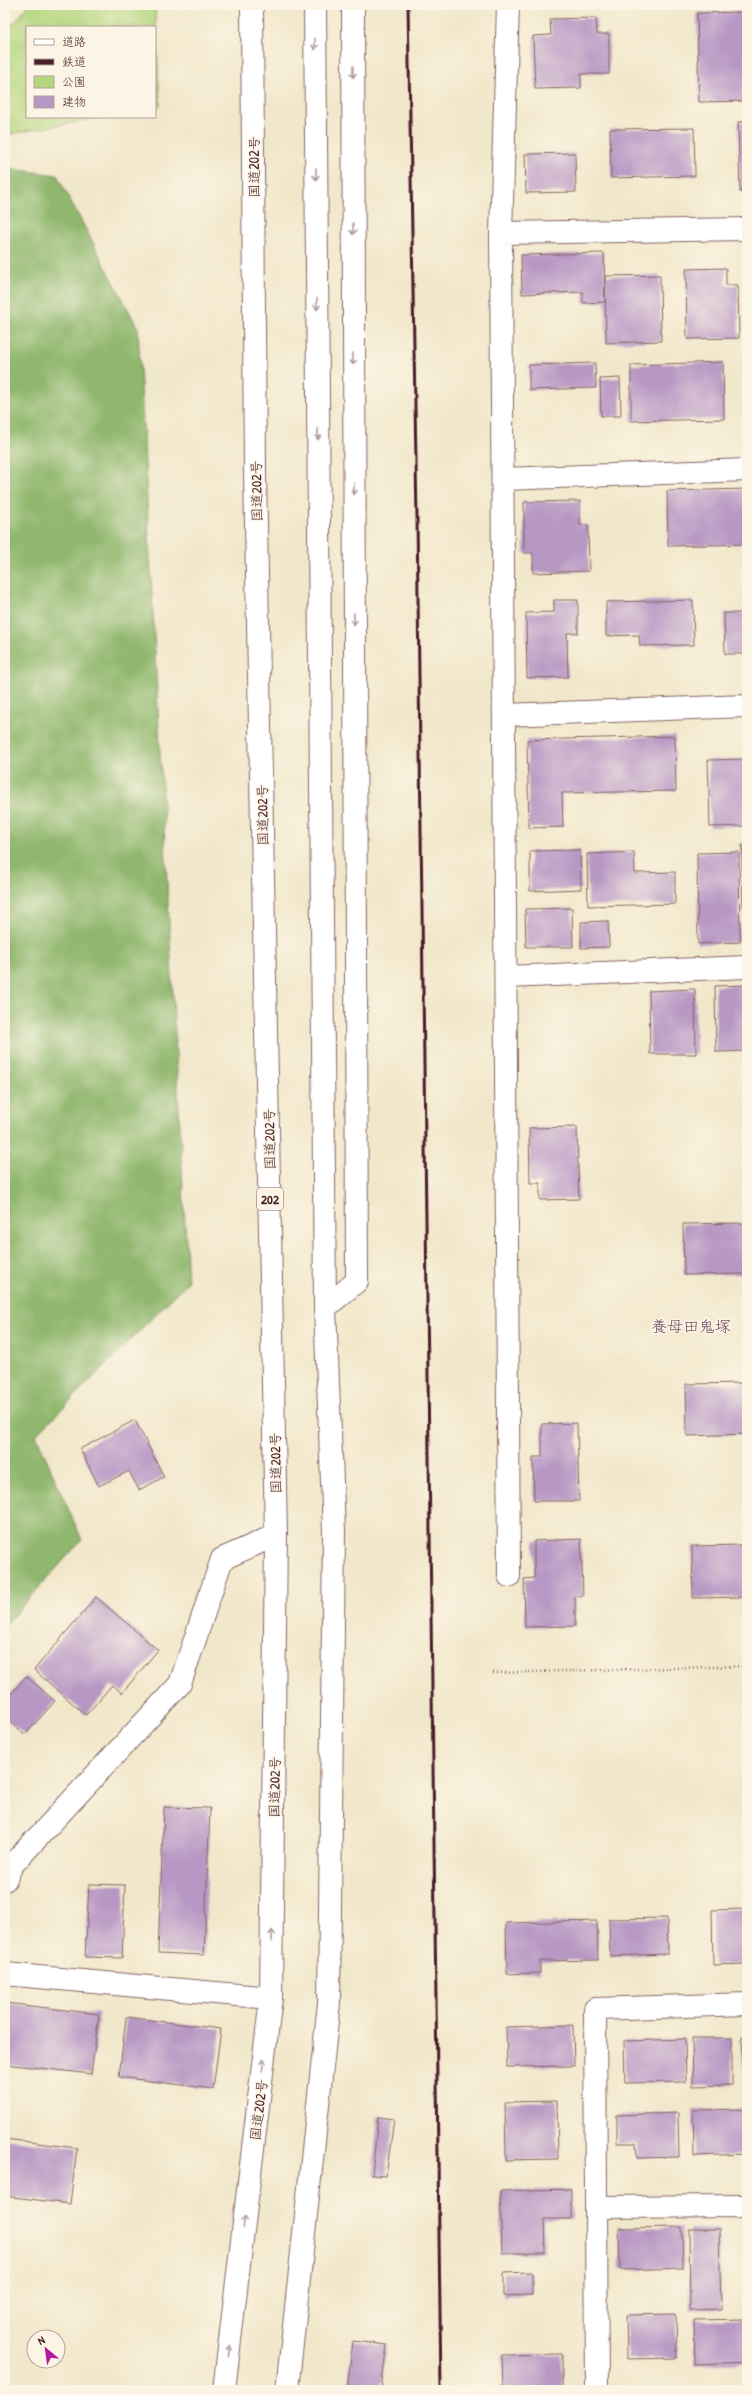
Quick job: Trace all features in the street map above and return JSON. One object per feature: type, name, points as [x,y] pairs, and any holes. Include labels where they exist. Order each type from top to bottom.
[{"type":"main road","name":"国道202号","points":[[224,2390],[272,1998],[276,1534],[256,482],[252,5]]},
{"type":"main road","points":[[287,2390],[329,2003],[334,1531],[325,1308],[314,5]]},
{"type":"main road","points":[[325,1308],[357,1281],[352,190],[353,5]]},
{"type":"main road","points":[[508,5],[501,233],[509,1576]]},
{"type":"main road","points":[[501,233],[747,229]]},
{"type":"main road","points":[[503,479],[747,470]]},
{"type":"main road","points":[[504,715],[747,706]]},
{"type":"main road","points":[[506,977],[747,967]]},
{"type":"main road","points":[[5,1880],[12,1864],[180,1684],[222,1559],[276,1534]]},
{"type":"main road","points":[[5,1974],[272,1998]]},
{"type":"main road","points":[[597,2390],[595,2009],[747,2004]]},
{"type":"main road","points":[[596,2207],[747,2206]]},
{"type":"path","points":[[493,1673],[747,1666]]},
{"type":"green space","points":[[28,5],[155,5],[160,106],[156,107],[156,26],[26,26],[26,118],[98,118],[5,135],[5,25],[15,23]]},
{"type":"green space","points":[[5,168],[57,175],[138,328],[188,1282],[36,1435],[82,1540],[5,1625]]},
{"type":"building","points":[[747,12],[747,101],[699,102],[697,13]]},
{"type":"building","points":[[596,18],[597,34],[609,34],[609,74],[581,74],[581,88],[535,89],[533,36],[551,35],[550,19]]},
{"type":"building","points":[[747,121],[747,192],[740,192],[738,122]]},
{"type":"building","points":[[694,128],[695,176],[611,178],[610,129]]},
{"type":"building","points":[[575,153],[576,192],[526,193],[525,154]]},
{"type":"building","points":[[604,253],[605,302],[583,303],[583,292],[522,294],[521,255]]},
{"type":"building","points":[[726,268],[726,285],[738,285],[739,338],[687,339],[686,269]]},
{"type":"building","points":[[660,275],[661,341],[606,343],[605,276]]},
{"type":"building","points":[[723,362],[724,419],[631,421],[631,365]]},
{"type":"building","points":[[595,363],[596,388],[529,390],[529,365]]},
{"type":"building","points":[[620,378],[621,416],[601,416],[600,379]]},
{"type":"building","points":[[747,489],[747,544],[668,546],[667,491]]},
{"type":"building","points":[[580,501],[580,525],[588,525],[589,571],[533,573],[533,553],[524,553],[524,502]]},
{"type":"building","points":[[554,600],[578,600],[578,633],[567,633],[568,677],[527,678],[526,613],[554,612]]},
{"type":"building","points":[[693,600],[694,645],[640,646],[639,635],[606,636],[606,602]]},
{"type":"building","points":[[724,613],[747,613],[747,654],[725,654]]},
{"type":"building","points":[[675,736],[676,791],[562,793],[563,827],[529,828],[527,740]]},
{"type":"building","points":[[747,759],[747,826],[710,827],[708,760]]},
{"type":"building","points":[[742,845],[747,845],[747,907],[743,907]]},
{"type":"building","points":[[580,850],[581,889],[530,891],[530,851]]},
{"type":"building","points":[[634,852],[635,873],[675,872],[675,904],[588,906],[587,854]]},
{"type":"building","points":[[739,852],[740,942],[698,944],[697,853]]},
{"type":"building","points":[[572,908],[573,947],[526,947],[525,909]]},
{"type":"building","points":[[608,921],[609,947],[581,948],[581,922]]},
{"type":"building","points":[[747,985],[747,1051],[716,1052],[715,986]]},
{"type":"building","points":[[695,989],[696,1054],[650,1054],[649,991]]},
{"type":"building","points":[[577,1127],[579,1199],[540,1200],[540,1183],[530,1183],[529,1128]]},
{"type":"building","points":[[747,1223],[747,1274],[684,1275],[683,1224]]},
{"type":"building","points":[[747,1383],[747,1434],[687,1436],[686,1384]]},
{"type":"building","points":[[135,1420],[164,1477],[139,1490],[129,1471],[99,1486],[80,1449]]},
{"type":"building","points":[[577,1423],[579,1501],[534,1501],[533,1457],[542,1457],[542,1424]]},
{"type":"building","points":[[581,1539],[583,1596],[575,1596],[575,1626],[525,1627],[524,1579],[534,1578],[534,1541]]},
{"type":"building","points":[[747,1545],[747,1597],[693,1598],[692,1546]]},
{"type":"building","points":[[96,1597],[158,1650],[122,1693],[112,1685],[86,1715],[34,1670]]},
{"type":"building","points":[[26,1676],[55,1701],[25,1735],[5,1718],[5,1701]]},
{"type":"building","points":[[164,1807],[210,1808],[204,1955],[158,1953]]},
{"type":"building","points":[[89,1884],[125,1885],[122,1958],[85,1957]]},
{"type":"building","points":[[747,1909],[747,1964],[713,1965],[712,1910]]},
{"type":"building","points":[[667,1918],[668,1954],[610,1956],[609,1919]]},
{"type":"building","points":[[597,1921],[598,1960],[540,1961],[540,1973],[507,1974],[506,1923]]},
{"type":"building","points":[[5,2003],[99,2014],[91,2074],[5,2064]]},
{"type":"building","points":[[126,2017],[221,2029],[213,2089],[119,2077]]},
{"type":"building","points":[[573,2025],[574,2066],[507,2067],[506,2027]]},
{"type":"building","points":[[742,2037],[747,2037],[747,2085],[743,2085]]},
{"type":"building","points":[[692,2038],[732,2038],[732,2085],[693,2086]]},
{"type":"building","points":[[685,2039],[686,2082],[625,2083],[624,2041]]},
{"type":"building","points":[[557,2101],[558,2159],[506,2160],[505,2102]]},
{"type":"building","points":[[747,2109],[747,2154],[694,2156],[693,2110]]},
{"type":"building","points":[[678,2113],[679,2157],[637,2158],[636,2143],[617,2143],[617,2115]]},
{"type":"building","points":[[378,2117],[394,2119],[386,2176],[372,2175]]},
{"type":"building","points":[[5,2139],[77,2148],[70,2204],[5,2196]]},
{"type":"building","points":[[571,2189],[571,2219],[544,2219],[545,2253],[502,2253],[500,2191]]},
{"type":"building","points":[[682,2227],[683,2268],[620,2270],[619,2228]]},
{"type":"building","points":[[689,2229],[719,2229],[721,2309],[690,2310]]},
{"type":"building","points":[[532,2272],[532,2295],[503,2296],[503,2273]]},
{"type":"building","points":[[676,2314],[677,2358],[627,2359],[626,2315]]},
{"type":"building","points":[[747,2319],[747,2363],[695,2365],[694,2320]]},
{"type":"building","points":[[353,2341],[387,2345],[381,2390],[347,2390]]},
{"type":"building","points":[[562,2354],[562,2390],[503,2390],[502,2355]]},
{"type":"railway","points":[[408,5],[417,518],[441,2390]]},
{"type":"district","name":"養母田鬼塚","points":[[691,1326]]}]
